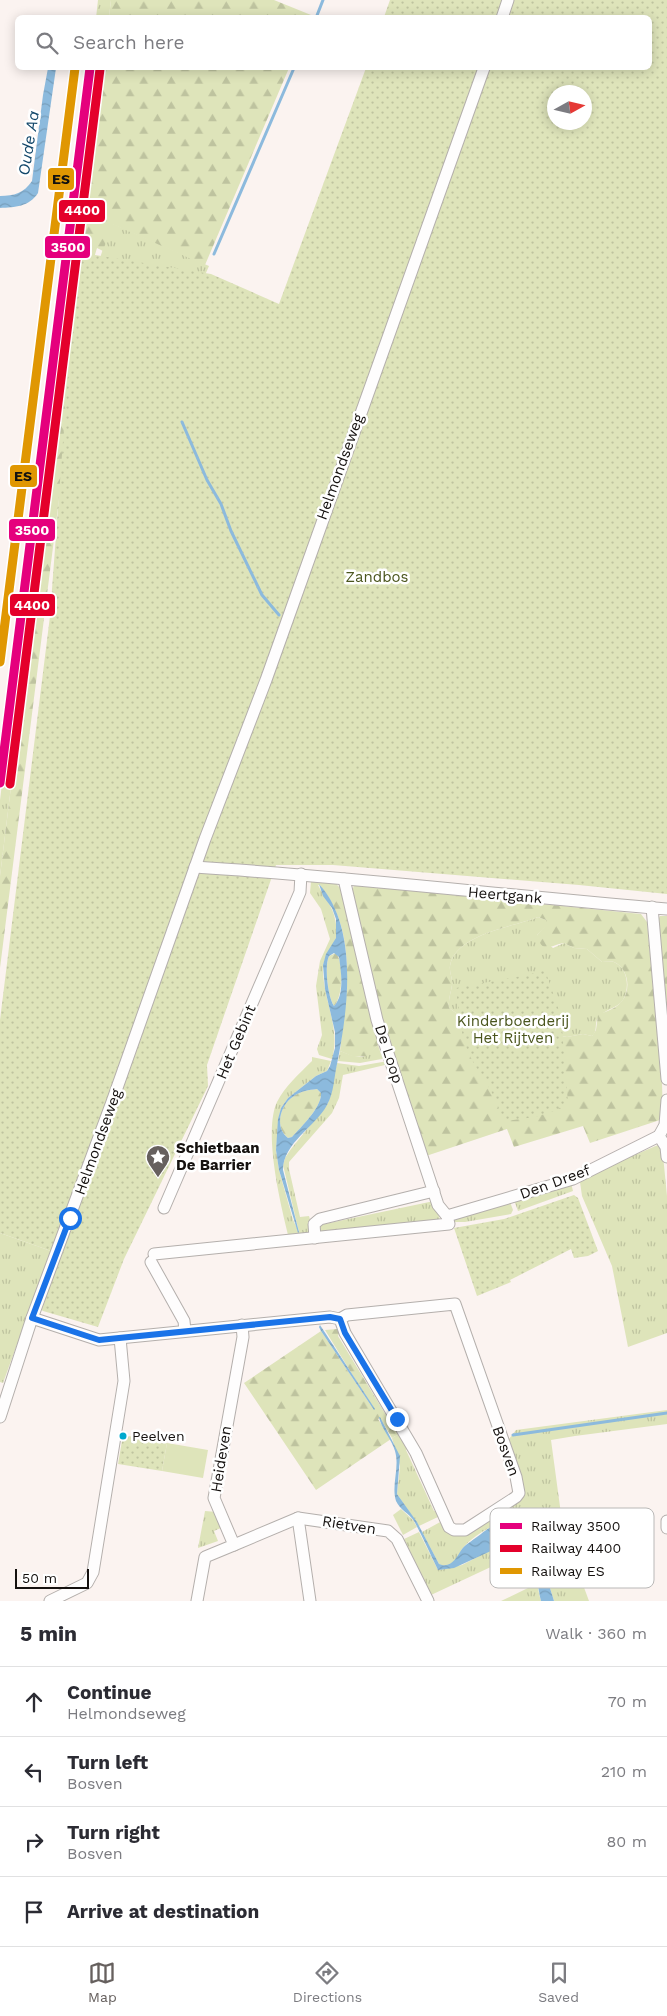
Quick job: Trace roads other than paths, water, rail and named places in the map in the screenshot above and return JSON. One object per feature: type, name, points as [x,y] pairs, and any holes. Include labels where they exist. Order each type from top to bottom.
[{"type":"street","points":[[503,15],[508,0]]},
{"type":"street","name":"Helmondseweg","points":[[0,1416],[32,1318],[266,680],[483,70]]},
{"type":"street","points":[[196,867],[301,874],[344,880]]},
{"type":"street","name":"Het Gebint","points":[[164,1208],[300,892],[301,874]]},
{"type":"street","name":"Heertgank","points":[[344,880],[667,909]]},
{"type":"street","name":"De Loop","points":[[344,880],[377,1020],[438,1205],[448,1220]]},
{"type":"street","points":[[652,907],[667,1080]]},
{"type":"street","points":[[667,1100],[666,1125],[659,1136],[666,1147],[667,1157]]},
{"type":"street","name":"Den Dreef","points":[[186,1331],[184,1321],[152,1258],[448,1220],[573,1179],[659,1136]]},
{"type":"street","points":[[315,1238],[314,1224],[320,1219],[434,1191]]},
{"type":"street","name":"Bosven","points":[[32,1318],[99,1340],[330,1317],[340,1319],[347,1315],[455,1304],[516,1478],[519,1492],[516,1497],[499,1508]]},
{"type":"street","name":"Bosven","points":[[340,1319],[345,1333],[416,1452],[449,1527],[454,1530],[465,1530],[490,1514]]},
{"type":"street","name":"Heideven","points":[[234,1545],[214,1498],[242,1337],[242,1325]]},
{"type":"street","points":[[50,1601],[86,1582],[93,1572],[124,1381],[120,1338]]},
{"type":"street","points":[[197,1601],[204,1558],[298,1518],[310,1601]]},
{"type":"street","name":"Rietven","points":[[298,1518],[393,1534],[428,1601]]},
{"type":"street","points":[[667,1521],[667,1528]]},
{"type":"water","points":[[48,70],[56,70],[38,193],[26,204],[0,208],[0,196],[18,193],[32,181]]},
{"type":"water","points":[[319,884],[332,902],[340,923],[345,946],[347,995],[341,1043],[329,1100],[322,1113],[288,1151],[284,1160],[283,1170],[298,1233],[279,1170],[276,1150],[278,1119],[281,1108],[288,1098],[316,1076],[327,1071],[335,1048],[335,1032],[325,989],[323,965],[326,954],[336,938],[336,919],[332,908],[323,896]],"holes":[[[334,953],[339,957],[341,969],[340,996],[334,1006],[327,982],[329,956]],[[317,1089],[321,1093],[315,1110],[292,1137],[288,1138],[281,1128],[280,1116],[282,1110],[289,1100],[297,1094]]]},
{"type":"water","points":[[320,1325],[375,1409],[374,1410],[321,1331]]},
{"type":"water","points":[[379,1417],[400,1456],[397,1494],[417,1522],[439,1564],[450,1564],[466,1545],[490,1528],[490,1551],[454,1568],[438,1570],[414,1521],[396,1501],[394,1489],[397,1464],[395,1451]]},
{"type":"water","points":[[539,1588],[550,1588],[554,1601],[541,1601]]},
{"type":"waterway","points":[[317,15],[323,0]]},
{"type":"waterway","points":[[214,254],[293,70]]},
{"type":"waterway","points":[[182,422],[207,480],[221,504],[231,531],[262,595],[279,615]]},
{"type":"waterway","points":[[513,1435],[667,1413]]},
{"type":"rail line","name":"ES","points":[[0,662],[75,70]]},
{"type":"rail line","name":"3500","points":[[0,783],[90,70]]},
{"type":"rail line","name":"4400","points":[[10,784],[100,70]]},
{"type":"place","name":"Schietbaan De Barrier","points":[[158,1178]]},
{"type":"place","name":"Peelven","points":[[123,1436]]},
{"type":"water label","name":"Oude Aa","points":[[28,143]]},
{"type":"park label","name":"Zandbos","points":[[377,577]]},
{"type":"park label","name":"Kinderboerderij Het Rijtven","points":[[513,1030]]}]
